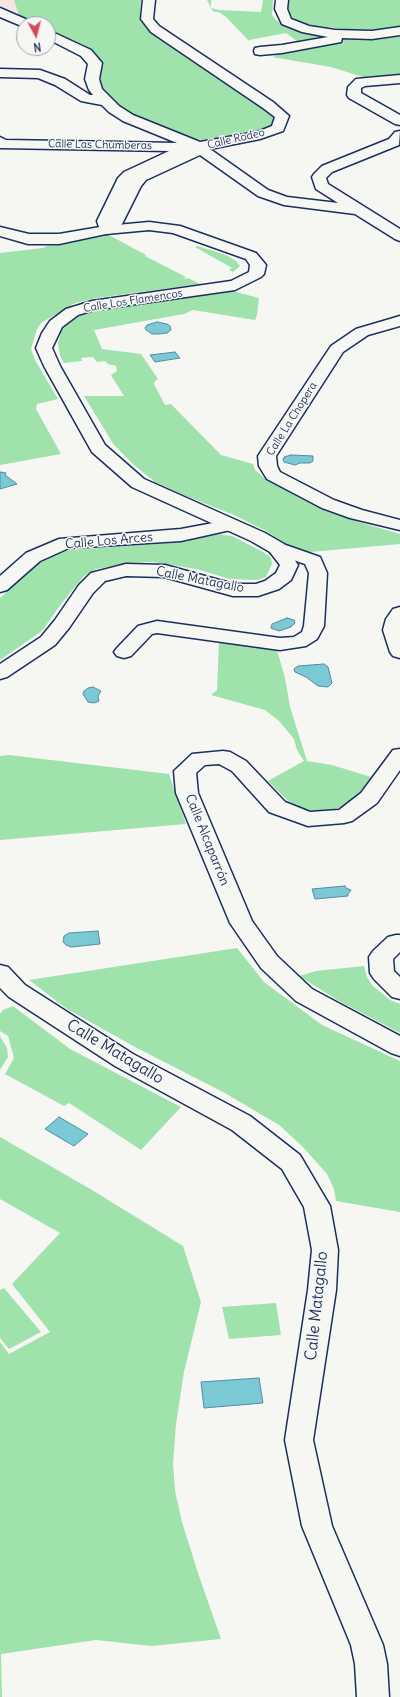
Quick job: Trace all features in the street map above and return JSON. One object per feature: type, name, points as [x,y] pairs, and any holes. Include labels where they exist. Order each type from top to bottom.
[{"type":"street","name":"Calle Rodeo","points":[[56,38],[86,52],[95,63],[92,80],[96,90],[114,109],[128,118],[200,147],[260,135],[278,128],[282,116],[155,29],[147,19],[149,0]]},
{"type":"street","points":[[282,0],[280,9],[286,22],[306,29],[352,35],[372,35],[400,31]]},
{"type":"street","points":[[0,12],[16,19]]},
{"type":"street","points":[[260,51],[282,49],[352,35]]},
{"type":"street","points":[[0,73],[40,74],[60,82],[86,98],[105,101]]},
{"type":"street","points":[[400,79],[361,82],[355,87],[354,95],[400,121]]},
{"type":"street","points":[[400,135],[394,142],[327,169],[320,178],[321,186],[400,236]]},
{"type":"street","name":"Calle Las Chumberas","points":[[0,141],[2,144],[200,147]]},
{"type":"street","points":[[106,230],[117,221],[134,185],[140,177],[193,154],[200,147],[214,159],[263,193],[284,201],[359,210]]},
{"type":"street","name":"Calle Los Flamencos","points":[[0,231],[28,239],[59,239],[106,230],[149,226],[175,229],[251,256],[258,265],[256,274],[235,285],[92,306],[72,312],[56,324],[50,333],[44,348],[52,366],[98,448],[138,483],[258,537],[277,548]]},
{"type":"street","name":"Calle La Chopera","points":[[400,321],[362,332],[336,350],[267,456],[268,466],[273,475],[328,504],[356,514],[400,525]]},
{"type":"street","name":"Calle Los Arces","points":[[0,586],[33,557],[66,543],[181,535],[230,525]]},
{"type":"street","points":[[124,652],[145,630],[156,628],[280,644],[298,642],[310,635],[314,626],[318,573],[313,561],[298,554],[277,548]]},
{"type":"street","name":"Calle Matagallo","points":[[0,673],[48,642],[86,589],[98,577],[126,570],[165,571],[233,590],[258,590],[272,585],[284,576],[289,565],[277,548]]},
{"type":"street","points":[[400,613],[396,619],[393,630],[400,652]]},
{"type":"street","name":"Calle Alcaparrón","points":[[400,755],[369,798],[344,816],[315,819],[308,819],[277,807],[239,766],[223,757],[199,759],[185,771],[187,793],[241,923],[269,962],[304,995],[400,1047]]},
{"type":"street","points":[[400,943],[396,943],[381,957],[382,973],[400,991]]},
{"type":"street","name":"Calle Matagallo","points":[[0,973],[17,991],[124,1060],[241,1123],[290,1162],[317,1206],[325,1250],[322,1284],[299,1440],[316,1526],[367,1645],[371,1664],[372,1697]]},
{"type":"shaded area","points":[[0,0],[14,0],[18,12],[0,10]]},
{"type":"green space","points":[[14,0],[141,0],[140,14],[142,22],[150,31],[161,40],[271,112],[274,115],[275,123],[263,130],[253,133],[202,140],[182,136],[134,116],[126,111],[101,87],[101,63],[96,54],[82,44],[56,34],[56,16],[17,16],[18,12]]},
{"type":"green space","points":[[207,0],[211,0],[211,8]]},
{"type":"green space","points":[[263,0],[273,0],[272,15],[276,20],[295,30],[322,36],[298,42],[286,33],[249,40],[250,42],[226,17],[219,12],[214,12],[211,8],[219,10],[261,12]]},
{"type":"green space","points":[[289,0],[400,0],[400,26],[381,31],[363,32],[334,30],[335,28],[329,27],[327,30],[313,28],[299,23],[289,15],[287,11]]},
{"type":"green space","points":[[400,35],[400,76],[363,77],[331,67],[272,57],[276,56],[270,53],[353,38],[374,38]]},
{"type":"green space","points":[[109,235],[186,277],[184,278],[188,278],[200,284],[97,298],[75,303],[41,323],[37,329],[31,349],[35,360],[58,399],[37,404],[36,409],[61,454],[0,465],[0,253],[43,248]]},
{"type":"green space","points":[[198,246],[226,255],[236,261],[240,266],[233,272],[229,270],[232,268],[195,247]]},
{"type":"green space","points":[[232,291],[259,298],[255,320],[193,310],[184,314],[94,330],[102,349],[141,354],[158,379],[154,384],[165,405],[171,404],[221,455],[253,464],[255,470],[263,477],[325,511],[400,534],[400,544],[310,552],[301,550],[290,546],[266,531],[234,515],[155,482],[134,465],[114,445],[84,396],[124,396],[111,375],[117,371],[116,366],[108,364],[105,361],[97,362],[93,357],[81,358],[82,361],[64,363],[60,356],[58,344],[61,332],[65,326],[78,317],[102,309]]},
{"type":"green space","points":[[216,534],[232,536],[263,552],[271,558],[272,564],[266,577],[257,580],[230,579],[196,569],[153,562],[128,563],[96,569],[84,576],[61,604],[42,631],[0,660],[0,598],[35,565],[49,556],[70,550],[186,542],[204,535]]},
{"type":"green space","points":[[219,642],[277,650],[285,678],[290,707],[307,761],[332,765],[371,777],[353,801],[333,810],[316,811],[299,808],[287,800],[268,781],[304,761],[297,750],[294,739],[279,721],[265,710],[211,695],[217,690]]},
{"type":"green space","points":[[9,755],[169,774],[186,824],[0,840],[0,756]]},
{"type":"green space","points":[[237,948],[264,982],[322,1025],[400,1061],[400,1212],[336,1201],[334,1189],[327,1174],[302,1146],[279,1125],[223,1092],[135,1047],[67,1009],[29,980]]},
{"type":"green space","points":[[364,966],[367,977],[372,985],[390,1000],[400,1004],[400,1033],[339,1001],[299,976],[316,971]]},
{"type":"green space","points":[[13,1006],[70,1049],[181,1107],[141,1150],[69,1103],[64,1106],[5,1074],[14,1058],[8,1036],[0,1031],[0,1014],[3,1010]]},
{"type":"green space","points":[[0,1036],[7,1048],[8,1057],[0,1070]]},
{"type":"green space","points":[[0,1137],[92,1190],[183,1246],[201,1302],[184,1372],[176,1424],[173,1463],[175,1491],[182,1522],[221,1639],[151,1646],[96,1640],[1,1654],[2,1697],[0,1697],[0,1342],[9,1354],[50,1332],[12,1284],[60,1233],[0,1199]]},
{"type":"green space","points":[[4,1288],[41,1332],[9,1349],[0,1338],[0,1290]]},
{"type":"green space","points":[[276,1303],[281,1335],[229,1339],[222,1307]]},
{"type":"water","points":[[157,322],[167,324],[170,326],[171,330],[167,333],[152,334],[146,330],[145,328],[147,325]]},
{"type":"water","points":[[175,352],[180,358],[155,362],[150,355]]},
{"type":"water","points":[[291,455],[313,456],[313,461],[310,463],[300,463],[295,465],[284,462],[284,457]]},
{"type":"water","points":[[0,472],[6,473],[5,475],[17,484],[0,489]]},
{"type":"water","points":[[287,618],[294,620],[295,623],[291,627],[279,631],[271,628],[272,624]]},
{"type":"water","points":[[324,664],[328,667],[332,683],[328,687],[318,686],[306,677],[295,672],[294,669],[298,666]]},
{"type":"water","points":[[93,687],[101,691],[98,696],[99,701],[94,703],[88,702],[83,694],[88,688]]},
{"type":"water","points":[[345,886],[351,890],[348,896],[315,899],[312,889]]},
{"type":"water","points":[[98,931],[100,944],[71,947],[63,942],[64,936],[69,933]]},
{"type":"water","points":[[59,1117],[88,1134],[74,1146],[45,1129]]},
{"type":"water","points":[[259,1378],[263,1403],[204,1408],[201,1382]]}]
